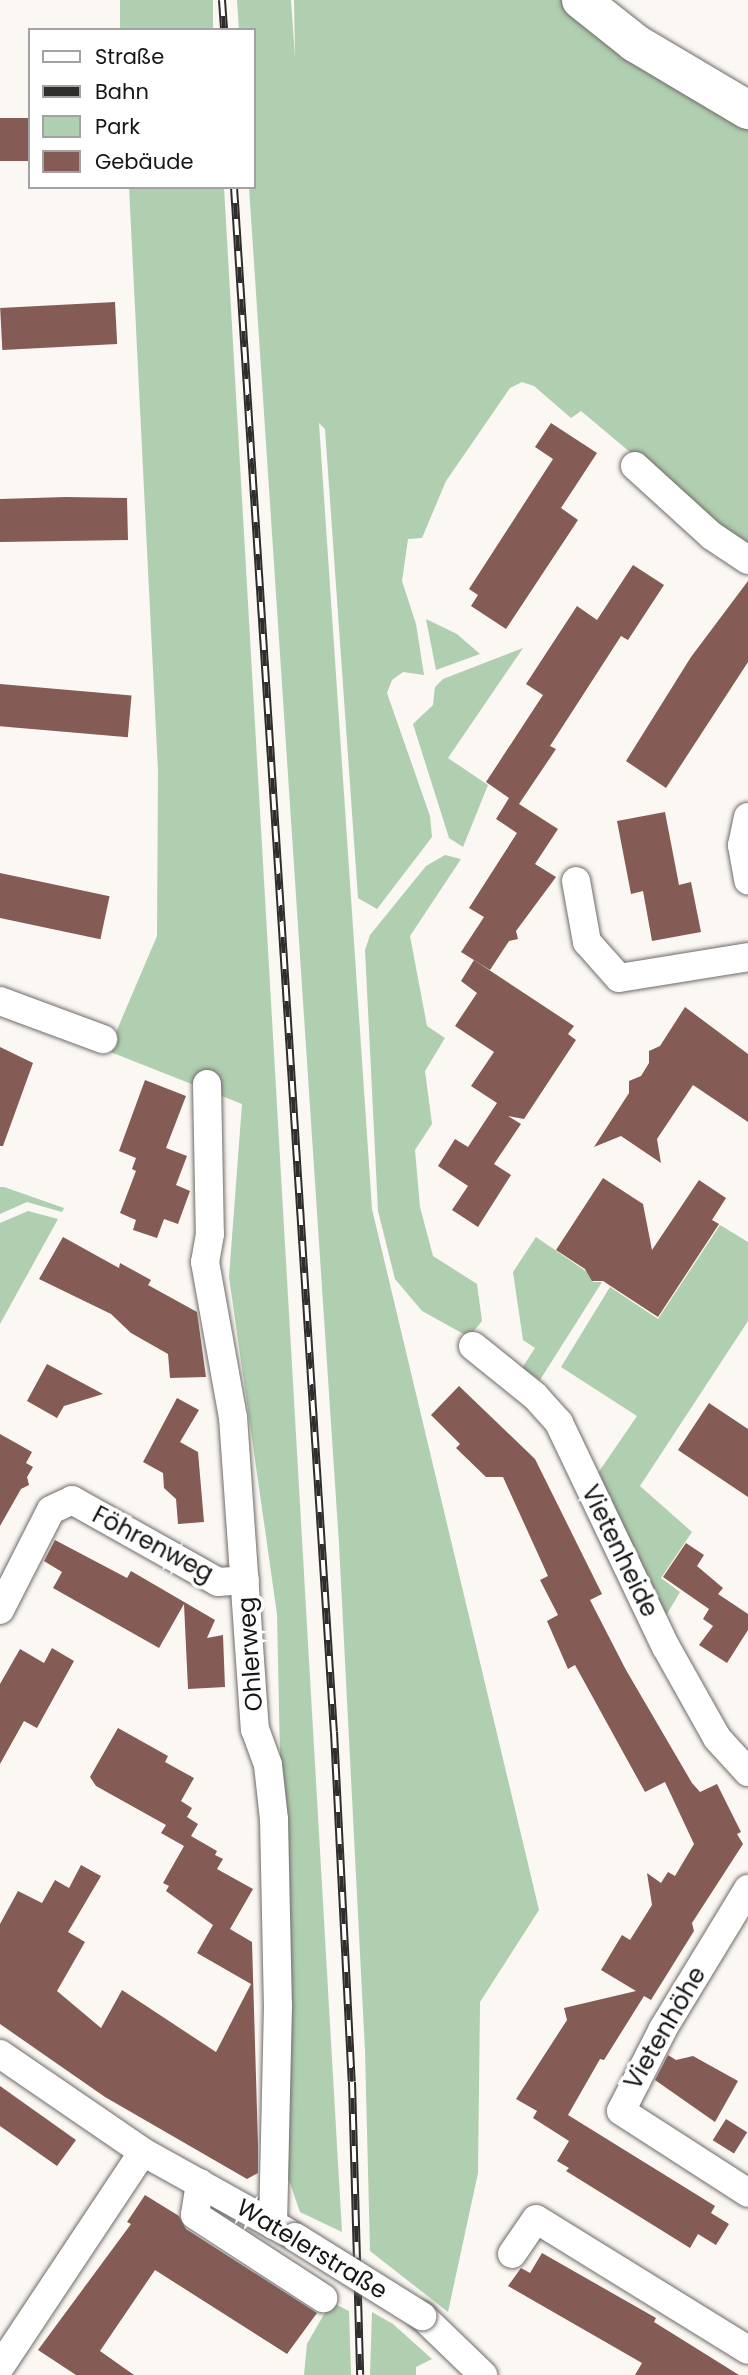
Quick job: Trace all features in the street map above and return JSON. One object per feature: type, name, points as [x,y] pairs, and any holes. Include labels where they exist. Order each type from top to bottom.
[{"type":"street","points":[[581,0],[685,76],[748,110]]},
{"type":"street","points":[[635,466],[712,537],[748,560]]},
{"type":"street","points":[[748,817],[742,845],[748,880]]},
{"type":"street","points":[[576,881],[587,942],[619,978],[748,957]]},
{"type":"street","points":[[0,1001],[103,1039]]},
{"type":"street","name":"Ohlerweg","points":[[207,1084],[210,1234],[205,1262],[233,1417],[255,1729],[270,1776],[277,1904],[284,2231]]},
{"type":"street","name":"Vietenheide","points":[[473,1346],[535,1396],[559,1423],[666,1647],[718,1738],[748,1772]]},
{"type":"street","name":"Föhrenweg","points":[[0,1610],[51,1510],[72,1500],[218,1582],[246,1580]]},
{"type":"street","name":"Vietenhöhe","points":[[748,1889],[657,2040],[621,2111],[748,2193]]},
{"type":"street","name":"Watelerstraße","points":[[0,2054],[143,2152],[284,2231],[422,2316],[456,2346]]},
{"type":"street","points":[[9,2375],[0,2368],[143,2152]]},
{"type":"street","name":"Watelerstraße","points":[[200,2183],[195,2215],[323,2298]]},
{"type":"street","points":[[512,2254],[536,2219],[748,2350]]},
{"type":"street","points":[[456,2346],[482,2375]]},
{"type":"street","points":[[456,2346],[505,2375]]},
{"type":"green space","points":[[120,0],[213,0],[213,28],[120,28]]},
{"type":"green space","points":[[237,0],[291,0],[295,58],[294,0],[561,0],[748,125],[748,551],[581,411],[571,418],[534,386],[522,382],[510,388],[446,481],[422,538],[408,539],[402,581],[416,624],[424,675],[403,672],[392,680],[387,693],[430,816],[432,837],[377,909],[358,898],[325,429],[319,423],[372,1209],[539,1910],[480,2002],[478,2173],[448,2312],[370,2251],[365,2051],[339,1544],[249,189],[256,189],[256,28],[239,28]]},
{"type":"green space","points":[[129,189],[224,189],[342,2232],[300,2212],[284,2166],[287,2088],[277,1614],[229,1277],[242,1104],[108,1051],[157,936],[158,771]]},
{"type":"green space","points":[[426,619],[457,634],[480,654],[436,670]]},
{"type":"green space","points":[[523,648],[448,758],[488,785],[463,847],[449,838],[413,724],[433,705],[435,687],[443,679]]},
{"type":"green space","points":[[445,855],[461,859],[410,936],[427,1026],[445,1038],[425,1071],[432,1124],[415,1150],[420,1207],[433,1256],[477,1284],[482,1321],[469,1337],[422,1311],[395,1279],[378,1211],[365,950],[370,935],[426,866]]},
{"type":"green space","points":[[0,1187],[64,1208],[62,1212],[27,1202],[0,1214]]},
{"type":"green space","points":[[28,1211],[58,1219],[0,1324],[0,1223]]},
{"type":"green space","points":[[720,1225],[748,1242],[748,1321],[640,1486],[692,1532],[661,1578],[680,1592],[664,1619],[596,1476],[637,1416],[561,1367],[610,1287],[658,1319]]},
{"type":"green space","points":[[536,1237],[590,1274],[593,1282],[602,1282],[540,1380],[522,1368],[535,1348],[523,1340],[513,1272]]},
{"type":"green space","points":[[331,2302],[349,2311],[351,2375],[304,2375],[307,2344]]},
{"type":"green space","points":[[372,2312],[393,2324],[432,2359],[416,2367],[416,2375],[370,2375]]},
{"type":"building","points":[[0,118],[28,118],[28,161],[0,161]]},
{"type":"building","points":[[115,302],[117,344],[2,350],[0,308]]},
{"type":"building","points":[[551,423],[597,453],[561,508],[578,520],[506,629],[471,606],[478,595],[469,589],[553,459],[535,447]]},
{"type":"building","points":[[127,498],[128,540],[0,542],[0,499]]},
{"type":"building","points":[[633,565],[664,585],[628,640],[621,636],[550,746],[556,749],[519,804],[558,829],[535,864],[556,877],[516,931],[518,939],[509,941],[490,970],[461,952],[484,917],[469,908],[517,833],[496,819],[509,798],[486,782],[543,695],[526,684],[577,606],[597,620]]},
{"type":"building","points":[[748,581],[748,662],[666,788],[626,761],[691,657]]},
{"type":"building","points":[[0,684],[131,696],[128,737],[0,726]]},
{"type":"building","points":[[665,812],[679,885],[691,882],[701,932],[652,941],[643,891],[631,894],[617,821]]},
{"type":"building","points":[[0,873],[110,896],[100,939],[0,918]]},
{"type":"building","points":[[474,960],[574,1026],[568,1034],[576,1040],[524,1119],[508,1116],[521,1124],[494,1164],[511,1175],[478,1227],[452,1210],[468,1186],[438,1166],[455,1139],[468,1147],[497,1103],[471,1086],[494,1052],[455,1026],[477,993],[461,981]]},
{"type":"building","points":[[685,1007],[748,1054],[748,1122],[693,1085],[657,1139],[661,1163],[621,1136],[594,1147],[629,1093],[629,1081],[641,1076],[649,1063],[649,1051],[660,1046]]},
{"type":"building","points":[[0,1047],[33,1063],[3,1146],[0,1146]]},
{"type":"building","points":[[145,1080],[186,1096],[166,1148],[187,1156],[176,1185],[190,1191],[178,1224],[164,1219],[157,1238],[133,1230],[136,1220],[120,1213],[136,1171],[132,1169],[136,1158],[119,1151]]},
{"type":"building","points":[[603,1178],[643,1204],[652,1250],[699,1180],[726,1198],[712,1220],[719,1224],[658,1317],[603,1281],[592,1281],[585,1269],[556,1250]]},
{"type":"building","points":[[63,1237],[119,1268],[120,1263],[151,1280],[148,1285],[197,1312],[206,1377],[170,1378],[168,1354],[131,1333],[111,1314],[39,1279]]},
{"type":"building","points":[[47,1364],[103,1394],[64,1406],[57,1418],[27,1401]]},
{"type":"building","points":[[459,1386],[535,1459],[602,1594],[590,1600],[626,1670],[692,1783],[700,1792],[717,1784],[741,1832],[737,1834],[743,1844],[692,1923],[694,1931],[651,2000],[644,1996],[604,2060],[600,2059],[568,2115],[715,2206],[711,2213],[729,2224],[716,2245],[698,2234],[690,2248],[566,2171],[569,2168],[557,2161],[569,2141],[533,2118],[537,2111],[516,2099],[567,2020],[564,2008],[636,1991],[601,1970],[622,1935],[630,1940],[652,1905],[647,1873],[661,1883],[668,1872],[675,1876],[694,1844],[665,1782],[645,1792],[575,1665],[568,1669],[547,1621],[558,1615],[540,1580],[548,1576],[503,1477],[486,1477],[456,1448],[460,1444],[431,1415]]},
{"type":"building","points":[[177,1398],[199,1410],[180,1442],[198,1452],[204,1522],[178,1524],[176,1499],[164,1488],[163,1473],[143,1462]]},
{"type":"building","points":[[709,1403],[748,1429],[748,1497],[678,1450]]},
{"type":"building","points":[[0,1434],[32,1452],[26,1463],[33,1467],[27,1477],[29,1485],[21,1489],[0,1526]]},
{"type":"building","points":[[55,1540],[127,1578],[131,1571],[215,1620],[207,1638],[223,1635],[225,1687],[188,1689],[184,1604],[159,1648],[53,1588],[62,1572],[44,1561]]},
{"type":"building","points":[[686,1543],[704,1555],[697,1566],[723,1588],[718,1594],[748,1614],[748,1630],[727,1663],[699,1645],[713,1626],[703,1619],[709,1609],[663,1577]]},
{"type":"building","points":[[52,1648],[74,1661],[37,1728],[24,1721],[0,1764],[0,1684],[20,1649],[44,1663]]},
{"type":"building","points":[[118,1728],[168,1756],[165,1762],[194,1778],[181,1801],[192,1808],[187,1817],[198,1824],[191,1836],[217,1851],[215,1855],[223,1859],[217,1869],[253,1889],[230,1929],[252,1942],[258,2173],[247,2179],[105,2097],[0,2024],[0,1924],[18,1891],[42,1903],[55,1880],[69,1888],[81,1865],[101,1876],[68,1932],[85,1942],[57,1991],[101,2028],[122,1990],[216,2052],[251,1984],[197,1953],[213,1925],[166,1891],[169,1886],[163,1883],[184,1846],[161,1833],[166,1825],[96,1786],[90,1777]]},
{"type":"building","points":[[668,2055],[676,2060],[693,2056],[738,2081],[715,2122],[655,2080]]},
{"type":"building","points":[[0,2086],[76,2140],[57,2166],[0,2126]]},
{"type":"building","points":[[726,2119],[747,2132],[734,2153],[713,2140]]},
{"type":"building","points":[[145,2195],[179,2216],[186,2229],[317,2313],[287,2354],[155,2270],[100,2351],[134,2375],[76,2375],[38,2350],[131,2224],[127,2222]]},
{"type":"building","points":[[542,2253],[656,2318],[654,2322],[739,2375],[635,2375],[642,2363],[508,2286],[521,2268],[530,2273]]},
{"type":"railway","points":[[222,0],[224,28]]},
{"type":"railway","points":[[234,189],[334,1732],[352,2082],[360,2375]]}]
